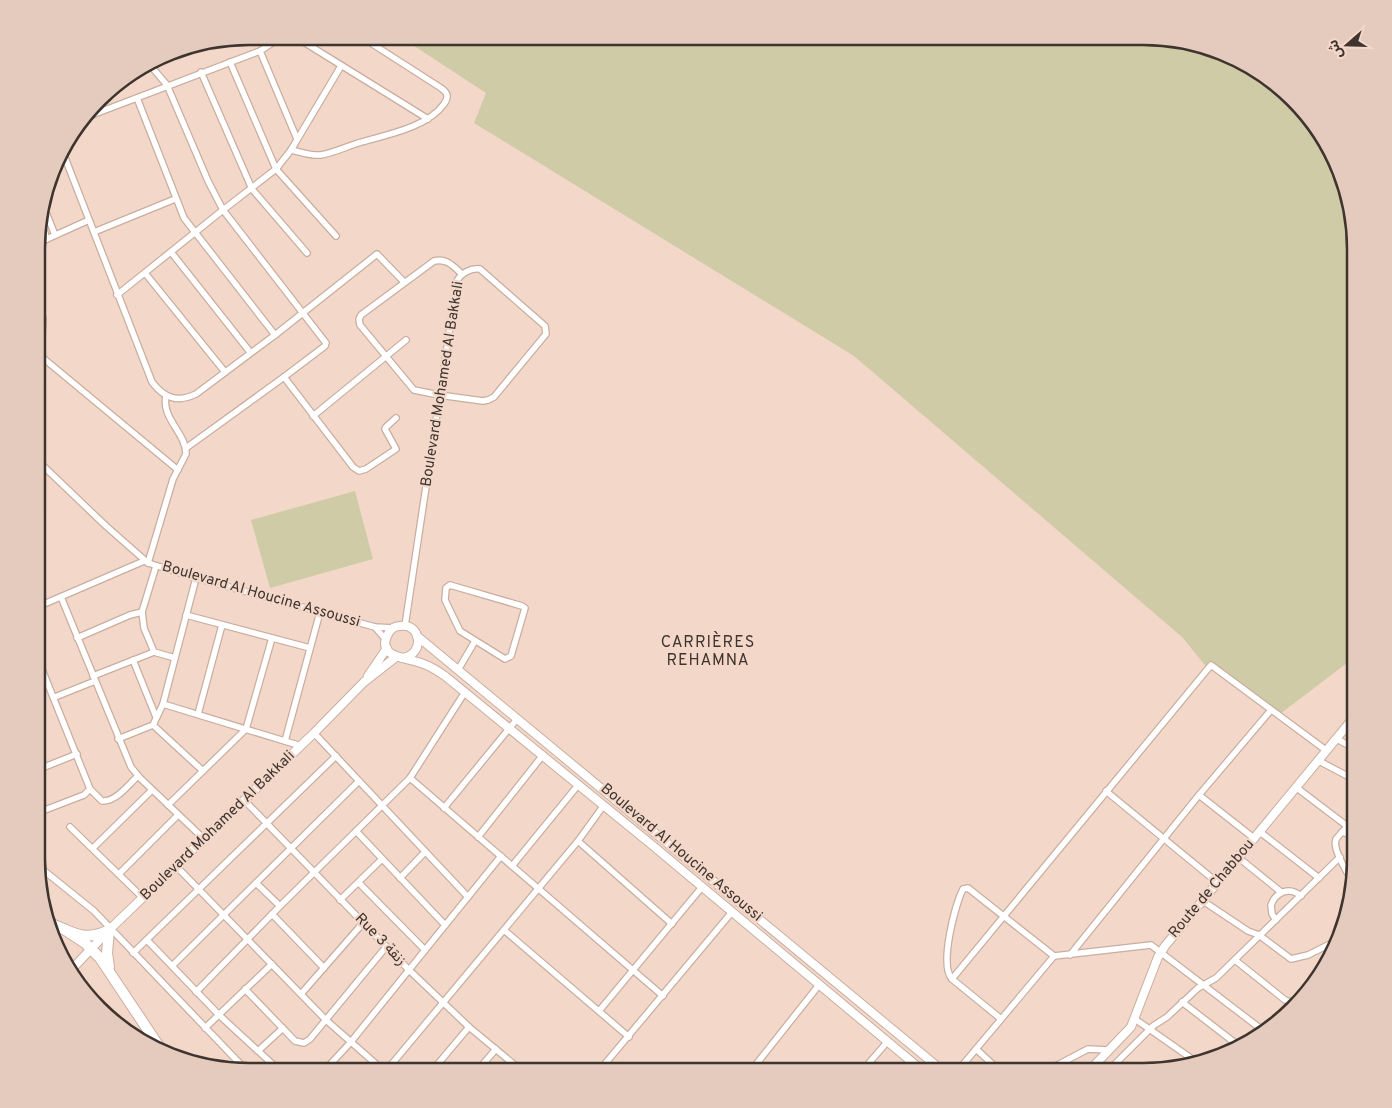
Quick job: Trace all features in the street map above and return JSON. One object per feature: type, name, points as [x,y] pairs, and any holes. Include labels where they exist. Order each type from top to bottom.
[{"type":"highway","points":[[56,926],[91,937],[110,930]]},
{"type":"highway","points":[[64,929],[92,949],[110,970],[155,1040]]},
{"type":"highway","points":[[110,930],[106,953],[110,970]]},
{"type":"street","points":[[97,113],[260,51],[269,45]]},
{"type":"street","points":[[308,45],[428,119]]},
{"type":"street","points":[[291,150],[310,154],[328,153],[403,130],[428,119],[445,103],[447,97],[445,91],[374,45]]},
{"type":"street","points":[[260,51],[298,139]]},
{"type":"street","points":[[230,62],[276,170],[336,236]]},
{"type":"street","points":[[118,295],[223,210],[276,170],[298,139],[342,66]]},
{"type":"street","points":[[153,69],[168,85],[208,181],[223,210],[326,343],[325,346],[284,378],[186,448]]},
{"type":"street","points":[[201,72],[252,189],[307,253]]},
{"type":"street","points":[[137,98],[184,218],[276,334]]},
{"type":"street","points":[[66,160],[152,382],[166,396],[179,400],[190,397],[276,334],[377,254],[404,282]]},
{"type":"street","points":[[94,232],[175,199]]},
{"type":"street","points":[[48,216],[55,235]]},
{"type":"street","points":[[45,233],[47,238],[89,220]]},
{"type":"street","points":[[171,252],[250,352]]},
{"type":"street","points":[[439,395],[414,390],[360,325],[359,319],[361,315],[430,263],[439,260],[448,262],[462,274]]},
{"type":"street","name":"Boulevard Mohamed Al Bakkali","points":[[405,626],[439,395],[457,281],[462,274],[473,268],[480,269],[545,326],[546,334],[491,399],[483,401],[439,395]]},
{"type":"street","points":[[145,273],[225,372]]},
{"type":"street","points":[[313,416],[406,340]]},
{"type":"street","points":[[45,360],[178,470]]},
{"type":"street","points":[[284,378],[355,470],[366,469],[396,449],[385,430],[396,418]]},
{"type":"street","points":[[45,604],[146,562],[173,479],[185,458],[186,448],[166,409],[166,396]]},
{"type":"street","name":"Boulevard Al Houcine Assoussi","points":[[45,467],[146,562],[196,578],[374,627],[394,628]]},
{"type":"street","points":[[154,652],[144,628],[142,612],[156,566]]},
{"type":"street","points":[[118,739],[153,725],[163,704],[196,578]]},
{"type":"street","points":[[448,586],[525,608],[514,647],[508,658],[505,659],[474,641],[463,634],[458,628],[444,596],[448,586]]},
{"type":"street","points":[[61,597],[118,739],[131,766],[138,776],[204,839]]},
{"type":"street","points":[[78,638],[130,615],[142,612]]},
{"type":"street","points":[[285,741],[320,612]]},
{"type":"street","points":[[186,615],[310,648]]},
{"type":"street","points":[[198,714],[222,625]]},
{"type":"street","points":[[405,626],[414,630],[418,645],[410,656],[399,658],[386,644],[388,633],[394,628],[405,626]]},
{"type":"street","name":"Boulevard Al Houcine Assoussi","points":[[374,627],[386,644]]},
{"type":"street","name":"Boulevard Al Houcine Assoussi","points":[[417,636],[933,1063]]},
{"type":"street","points":[[168,805],[246,729],[272,638]]},
{"type":"street","points":[[458,670],[474,641]]},
{"type":"street","name":"Boulevard Mohamed Al Bakkali","points":[[364,682],[386,644]]},
{"type":"street","points":[[55,697],[154,652],[175,658]]},
{"type":"street","name":"Boulevard Mohamed Al Bakkali","points":[[75,966],[301,746],[364,682],[399,658]]},
{"type":"street","name":"Boulevard Al Houcine Assoussi","points":[[399,658],[421,663],[435,669],[465,692],[544,755],[914,1063]]},
{"type":"street","points":[[133,660],[156,717]]},
{"type":"street","points":[[952,979],[1211,665],[1327,751]]},
{"type":"street","points":[[45,675],[90,789],[102,801],[108,802],[115,798],[138,776]]},
{"type":"street","points":[[196,992],[410,778],[465,692]]},
{"type":"street","points":[[163,704],[301,746]]},
{"type":"street","points":[[1070,955],[1199,795],[1271,710]]},
{"type":"street","points":[[444,808],[518,718]]},
{"type":"street","points":[[153,725],[203,771]]},
{"type":"street","name":"Route de Chabbou","points":[[1096,1063],[1123,1036],[1135,1019],[1161,952],[1347,726]]},
{"type":"street","points":[[314,733],[468,897]]},
{"type":"street","points":[[1337,739],[1347,745]]},
{"type":"street","points":[[45,767],[77,754]]},
{"type":"street","points":[[478,837],[544,755]]},
{"type":"street","points":[[133,953],[336,756]]},
{"type":"street","points":[[1319,761],[1347,776]]},
{"type":"street","points":[[410,778],[663,996]]},
{"type":"street","points":[[172,966],[359,781]]},
{"type":"street","points":[[512,866],[578,784]]},
{"type":"street","points":[[1297,788],[1347,826],[1335,843],[1347,871]]},
{"type":"street","points":[[45,809],[84,795],[90,789]]},
{"type":"street","points":[[93,848],[152,790]]},
{"type":"street","points":[[1106,791],[1218,883]]},
{"type":"street","points":[[1199,795],[1255,839]]},
{"type":"street","name":"Rue 3 زنقة","points":[[244,800],[409,970],[469,1027],[512,1063]]},
{"type":"street","points":[[392,1063],[578,841],[604,806]]},
{"type":"street","points":[[119,874],[178,815]]},
{"type":"street","points":[[70,827],[143,898]]},
{"type":"street","points":[[356,831],[445,926]]},
{"type":"street","points":[[1260,832],[1319,878]]},
{"type":"street","points":[[1342,832],[1347,834]]},
{"type":"street","points":[[578,841],[672,924]]},
{"type":"street","points":[[400,878],[426,852]]},
{"type":"street","points":[[331,1063],[350,1043],[500,856]]},
{"type":"street","points":[[340,900],[382,858]]},
{"type":"street","points":[[1239,858],[1281,892]]},
{"type":"street","points":[[1116,1063],[1149,1029],[1203,985],[1216,978],[1340,858]]},
{"type":"street","points":[[176,866],[326,1020],[375,1063]]},
{"type":"street","points":[[45,871],[87,905],[239,1063]]},
{"type":"street","points":[[256,883],[280,906]]},
{"type":"street","points":[[358,883],[425,950]]},
{"type":"street","points":[[599,1011],[702,887]]},
{"type":"street","points":[[1001,1019],[952,979],[947,970],[947,955],[954,919],[963,889],[968,888],[1054,956],[1147,945],[1153,947],[1258,1028]]},
{"type":"street","points":[[1276,920],[1270,905],[1281,892],[1291,890],[1301,896]]},
{"type":"street","points":[[1203,901],[1248,931],[1259,935],[1291,959],[1308,955],[1328,945]]},
{"type":"street","points":[[607,1063],[732,912]]},
{"type":"street","points":[[272,914],[324,968]]},
{"type":"street","points":[[301,994],[363,922]]},
{"type":"street","points":[[504,930],[629,1037]]},
{"type":"street","points":[[147,940],[219,1015],[271,1063]]},
{"type":"street","points":[[246,989],[297,1042],[304,1043],[309,1041],[386,947]]},
{"type":"street","points":[[964,1063],[1054,956]]},
{"type":"street","points":[[1235,960],[1289,1001]]},
{"type":"street","points":[[205,1028],[272,964]]},
{"type":"street","points":[[757,1063],[819,984]]},
{"type":"street","points":[[1182,1002],[1233,1042]]},
{"type":"street","points":[[1135,1019],[1189,1058]]},
{"type":"street","points":[[439,1063],[469,1027]]},
{"type":"street","points":[[258,1051],[283,1028]]},
{"type":"street","points":[[869,1063],[888,1041]]},
{"type":"street","points":[[484,1063],[496,1049]]},
{"type":"street","points":[[976,1049],[991,1063]]},
{"type":"street","points":[[1061,1063],[1088,1049],[1108,1050]]},
{"type":"shaded area","points":[[413,45],[1157,45],[1196,52],[1221,60],[1257,79],[1296,114],[1313,135],[1332,171],[1343,209],[1347,235],[1347,663],[1276,717],[1204,664],[1182,637],[854,356],[474,123],[486,93]]},
{"type":"shaded area","points":[[355,491],[373,559],[270,588],[251,520]]},
{"type":"district","name":"CARRIÈRES REHAMNA","points":[[708,652]]}]
